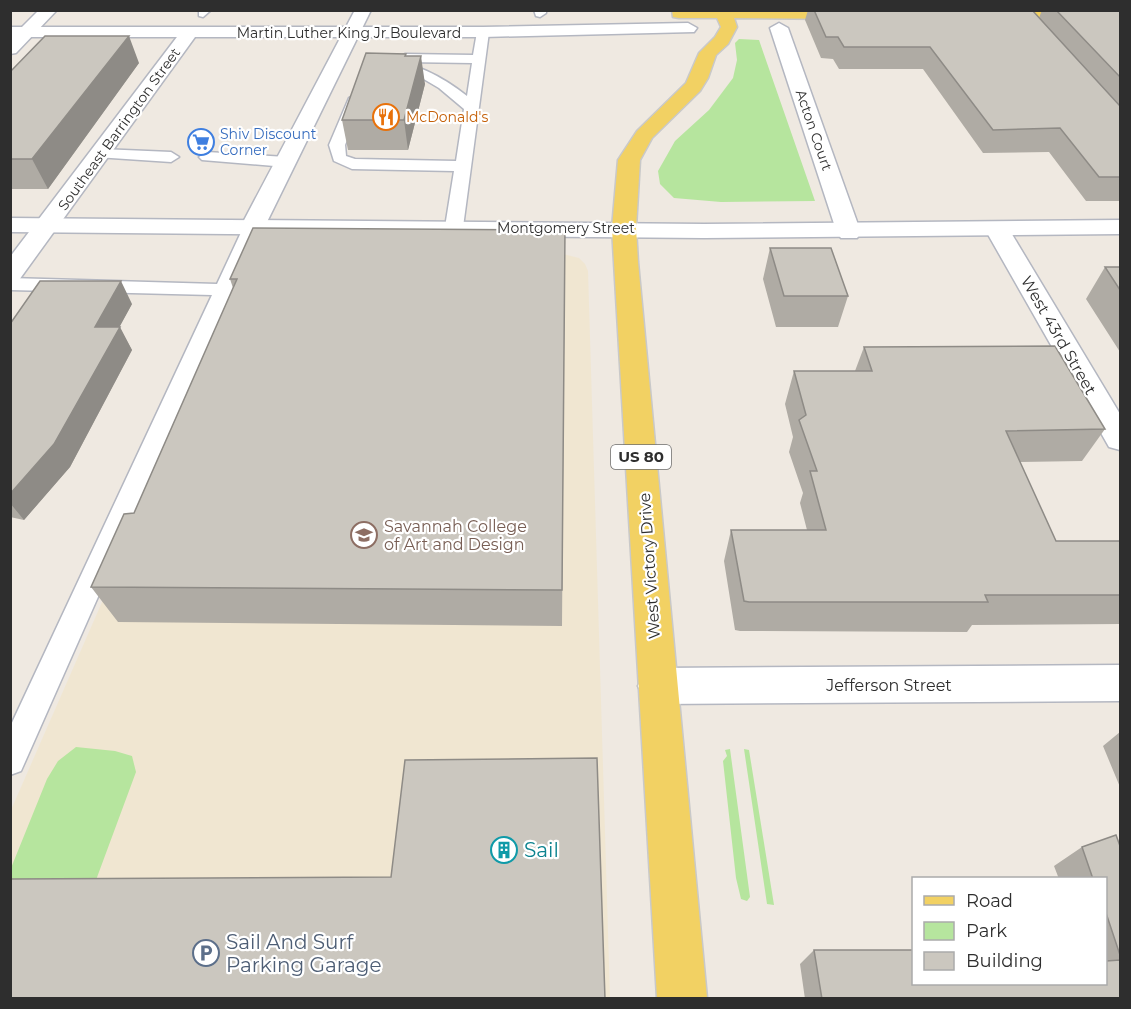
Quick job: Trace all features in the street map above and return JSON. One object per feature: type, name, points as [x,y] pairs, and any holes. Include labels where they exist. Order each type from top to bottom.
[{"type":"main road","points":[[974,14],[1017,12],[1120,14]]},
{"type":"main road","points":[[682,17],[862,17]]},
{"type":"main road","points":[[682,17],[708,53]]},
{"type":"main road","points":[[724,17],[779,28],[862,17]]},
{"type":"main road","name":"West Victory Drive","points":[[682,999],[624,228],[626,172],[634,149],[699,78],[708,53],[722,40],[724,17]]},
{"type":"main road","points":[[987,30],[1120,30]]},
{"type":"street","points":[[20,11],[61,11]]},
{"type":"street","points":[[10,49],[19,32],[49,11]]},
{"type":"street","name":"Martin Luther King Jr Boulevard","points":[[200,12],[226,13]]},
{"type":"street","points":[[253,226],[362,12]]},
{"type":"street","name":"Martin Luther King Jr Boulevard","points":[[339,14],[362,12],[385,14]]},
{"type":"street","points":[[520,13],[544,12]]},
{"type":"street","points":[[1017,12],[1033,30]]},
{"type":"street","points":[[586,13],[682,17]]},
{"type":"street","name":"Martin Luther King Jr Boulevard","points":[[19,32],[483,32],[682,17]]},
{"type":"street","name":"Acton Court","points":[[779,28],[849,233]]},
{"type":"street","name":"Southeast Barrington Street","points":[[10,275],[189,33]]},
{"type":"street","name":"Montgomery Street","points":[[10,225],[624,228],[849,233],[1120,228]]},
{"type":"street","name":"West 43rd Street","points":[[998,231],[1120,439]]},
{"type":"street","name":"Jefferson Street","points":[[658,686],[1120,683]]},
{"type":"lane","points":[[454,227],[483,32]]},
{"type":"lane","points":[[472,108],[441,80],[424,72],[379,63],[479,59]]},
{"type":"lane","points":[[363,80],[338,145],[339,158],[352,164],[464,166]]},
{"type":"lane","points":[[101,154],[171,157]]},
{"type":"lane","points":[[207,157],[286,162]]},
{"type":"lane","points":[[10,761],[253,226]]},
{"type":"lane","points":[[10,284],[224,290]]},
{"type":"shaded area","name":"Savannah College of Art and Design","points":[[258,246],[555,252],[579,258],[585,264],[588,271],[610,998],[11,998],[11,810]]},
{"type":"green space","points":[[739,39],[759,40],[815,201],[721,202],[674,198],[660,184],[658,171],[675,141],[709,110],[733,78],[737,60],[735,43]]},
{"type":"green space","points":[[76,747],[115,751],[132,756],[136,772],[86,907],[11,907],[11,868],[47,779],[58,761]]},
{"type":"green space","points":[[730,749],[750,897],[747,901],[741,899],[736,878],[723,761],[727,756],[725,750]]},
{"type":"green space","points":[[744,749],[749,750],[774,905],[767,904]]},
{"type":"building","points":[[814,10],[1032,10],[1120,106],[1120,177],[1099,177],[1060,128],[993,130],[930,47],[844,47],[838,37],[826,37]]},
{"type":"building","points":[[1056,10],[1120,10],[1120,77]]},
{"type":"building","points":[[45,36],[129,36],[32,159],[10,159],[10,72]]},
{"type":"building","points":[[366,53],[421,56],[404,120],[342,120]]},
{"type":"building","points":[[253,228],[565,230],[562,590],[91,587],[124,514],[134,513],[237,279],[230,279]]},
{"type":"building","points":[[770,248],[831,248],[848,296],[784,296]]},
{"type":"building","points":[[1105,267],[1120,267],[1120,290]]},
{"type":"building","points":[[40,281],[121,281],[95,327],[120,327],[54,444],[10,494],[10,324]]},
{"type":"building","points":[[1055,346],[1105,429],[1006,431],[1056,541],[1120,541],[1120,595],[985,595],[988,602],[744,601],[731,530],[826,530],[810,471],[817,471],[799,420],[806,415],[794,371],[872,371],[864,347]]},
{"type":"building","points":[[597,758],[605,999],[10,999],[10,879],[391,877],[405,760]]},
{"type":"building","points":[[1116,835],[1120,846],[1120,955],[1107,916],[1107,877],[1092,877],[1082,847]]},
{"type":"building","points":[[814,950],[912,950],[912,985],[1107,985],[1107,961],[1120,960],[1120,999],[822,999]]},
{"type":"place","name":"McDonald's","points":[[386,117]]},
{"type":"place","name":"Shiv Discount Corner","points":[[201,142]]},
{"type":"place","name":"Savannah College of Art and Design","points":[[364,535]]},
{"type":"place","name":"Sail","points":[[504,850]]},
{"type":"place","name":"Sail And Surf Parking Garage","points":[[206,953]]}]
